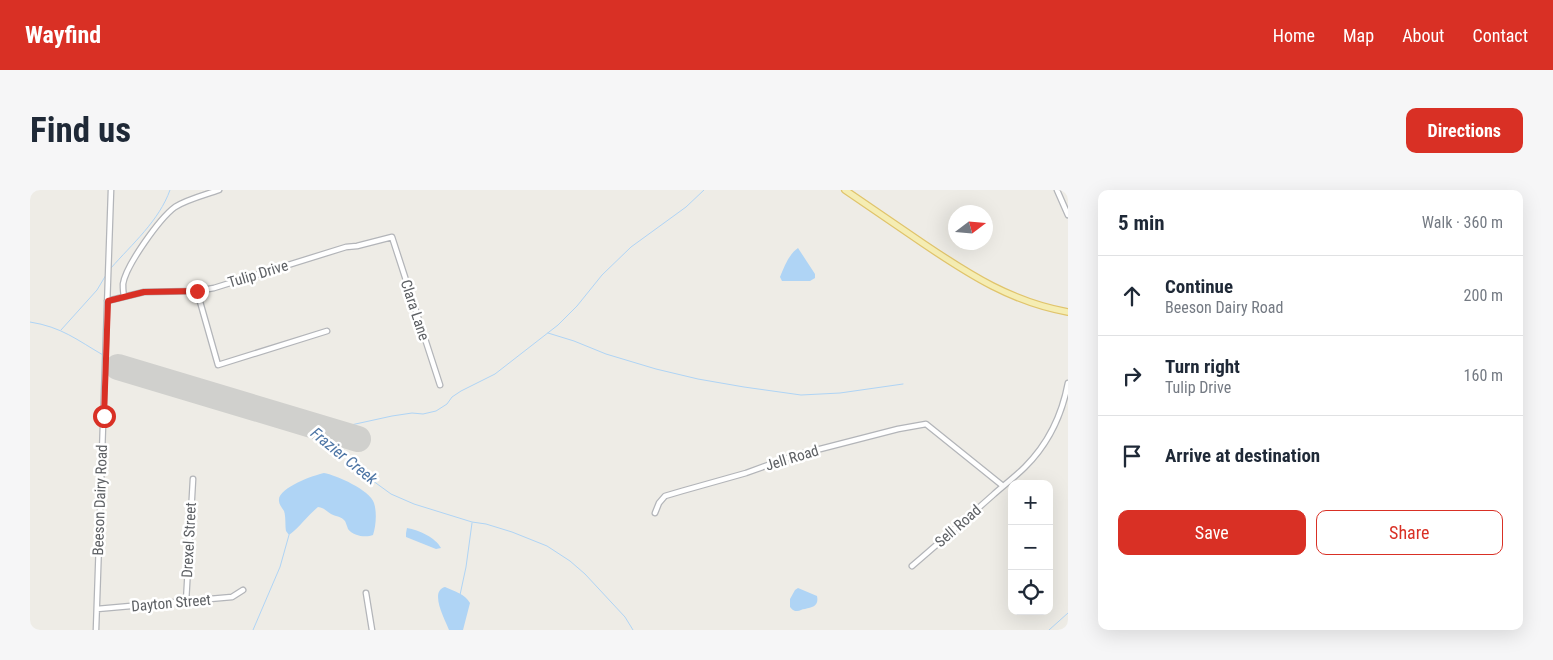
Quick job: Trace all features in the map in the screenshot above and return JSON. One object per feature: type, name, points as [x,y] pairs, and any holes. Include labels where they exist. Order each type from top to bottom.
[{"type":"main road","points":[[844,190],[959,267],[996,288],[1037,305],[1068,312]]},
{"type":"street","name":"Beeson Dairy Road","points":[[96,630],[108,301],[110,190]]},
{"type":"street","points":[[124,296],[123,284],[130,266],[166,216],[182,203],[219,190]]},
{"type":"street","points":[[1057,190],[1068,215]]},
{"type":"street","name":"Clara Lane","points":[[389,238],[392,237],[440,385]]},
{"type":"street","name":"Tulip Drive","points":[[108,301],[144,292],[197,291],[214,288],[346,247],[389,238]]},
{"type":"street","points":[[197,291],[218,365],[327,331]]},
{"type":"street","name":"Sell Road","points":[[912,566],[960,526],[1025,466],[1044,444],[1062,408],[1068,383]]},
{"type":"street","name":"Jell Road","points":[[655,513],[659,503],[666,496],[746,473],[793,456],[898,429],[926,424],[1003,486]]},
{"type":"street","name":"Drexel Street","points":[[186,602],[192,479]]},
{"type":"street","name":"Dayton Street","points":[[97,609],[232,597],[243,590]]},
{"type":"street","points":[[366,593],[372,630]]},
{"type":"water","points":[[798,248],[815,274],[815,278],[810,281],[782,281],[780,277],[785,265]]},
{"type":"water","points":[[324,473],[360,488],[371,498],[376,515],[373,535],[356,535],[348,529],[342,518],[318,507],[289,535],[286,531],[284,511],[279,502],[280,496],[284,491],[297,483]]},
{"type":"water","points":[[407,528],[427,535],[439,544],[441,548],[436,549],[406,537]]},
{"type":"water","points":[[445,587],[456,591],[470,603],[463,630],[449,630],[444,620],[438,594]]},
{"type":"water","points":[[798,588],[817,596],[815,606],[798,611],[794,611],[790,607],[790,599]]},
{"type":"waterway","points":[[111,268],[152,222],[170,190]]},
{"type":"waterway","points":[[319,432],[392,416],[412,413],[423,414],[436,411],[461,391],[495,374],[558,325],[577,306],[602,275],[631,247],[686,207],[704,190]]},
{"type":"waterway","points":[[61,330],[97,290],[106,275]]},
{"type":"waterway","name":"Frazier Creek","points":[[30,322],[60,331],[103,355]]},
{"type":"waterway","points":[[548,333],[606,354],[656,369],[744,387],[801,395],[840,393],[903,384]]},
{"type":"waterway","name":"Frazier Creek","points":[[107,357],[138,376],[189,388],[218,391],[250,401],[292,418],[318,432],[369,478],[391,494],[414,504],[512,532],[547,546],[570,561],[585,574],[625,617],[633,630]]},
{"type":"waterway","points":[[460,595],[472,523]]},
{"type":"waterway","points":[[253,630],[280,567],[289,535]]},
{"type":"waterway","points":[[1049,630],[1068,613]]},
{"type":"runway","points":[[118,367],[358,439]]},
{"type":"route","points":[[104,416],[108,301],[144,292],[163,290],[197,291]]}]
